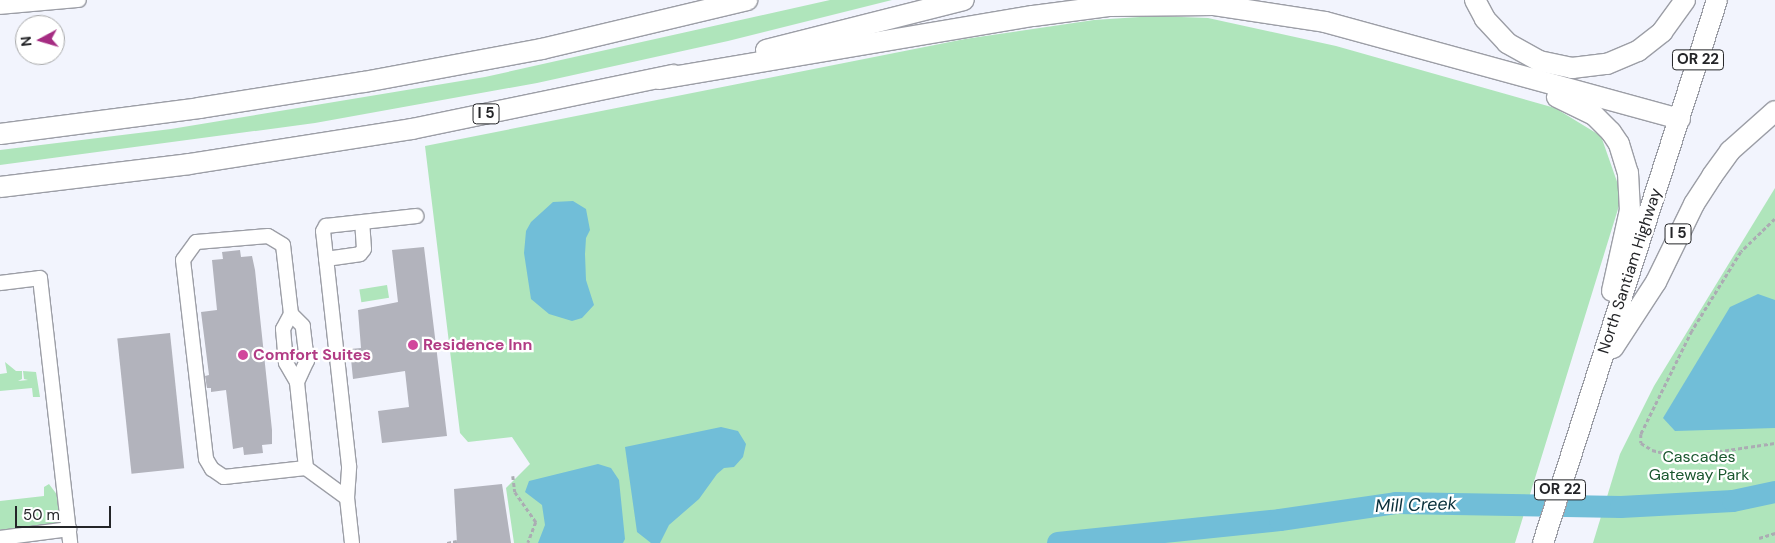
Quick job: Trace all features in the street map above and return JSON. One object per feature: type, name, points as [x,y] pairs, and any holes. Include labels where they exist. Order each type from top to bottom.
[{"type":"highway","points":[[0,134],[200,108],[364,82],[542,48],[747,0]]},
{"type":"highway","name":"I 5","points":[[0,187],[189,164],[412,129],[660,79],[964,0]]},
{"type":"highway","points":[[1475,0],[1485,19],[1507,43],[1540,61],[1572,68],[1607,64],[1638,51],[1662,32],[1684,0]]},
{"type":"highway","name":"North Santiam Highway","points":[[1544,543],[1717,0]]},
{"type":"highway","points":[[660,79],[1033,16],[1110,6],[1214,5],[1325,22],[1680,119]]},
{"type":"highway","points":[[1325,22],[1356,41],[1566,100],[1594,115],[1611,132],[1628,172],[1630,210],[1598,370]]},
{"type":"highway","name":"I 5","points":[[1598,370],[1656,282],[1694,204],[1712,176],[1730,151],[1775,110]]},
{"type":"street","points":[[0,7],[79,0]]},
{"type":"street","points":[[352,543],[347,498],[349,466],[323,231],[326,226],[416,216]]},
{"type":"street","points":[[326,259],[360,254],[364,249],[362,223]]},
{"type":"street","points":[[297,382],[307,361],[303,326],[291,314],[280,241],[268,236],[196,242],[183,260],[206,459],[212,469],[224,478],[306,468],[347,498]]},
{"type":"street","points":[[0,282],[40,278],[70,536],[0,538]]},
{"type":"street","points":[[291,314],[283,329],[286,363],[297,382],[306,468]]},
{"type":"path","points":[[1775,218],[1741,252],[1692,331],[1641,434],[1641,443],[1652,450],[1680,457],[1775,443]]},
{"type":"path","points":[[513,476],[515,492],[536,522],[528,543]]},
{"type":"path","points":[[1759,538],[1775,534]]},
{"type":"path","points":[[447,543],[457,541]]},
{"type":"green space","points":[[830,0],[892,0],[728,41],[537,83],[315,123],[0,165],[0,150],[171,129],[485,77]]},
{"type":"green space","points":[[1155,16],[1208,18],[1336,46],[1555,108],[1601,136],[1622,196],[1515,543],[514,543],[506,488],[530,464],[512,437],[468,442],[460,433],[425,146],[965,39],[1094,20]]},
{"type":"green space","name":"Cascades Gateway Park","points":[[1775,188],[1775,543],[1593,543],[1620,454],[1654,386]]},
{"type":"green space","points":[[387,285],[389,298],[361,302],[359,289]]},
{"type":"green space","points":[[5,362],[16,371],[22,371],[22,379],[18,381],[28,380],[24,379],[23,371],[36,372],[40,397],[33,397],[32,388],[0,391],[0,374],[7,373]]},
{"type":"green space","points":[[49,484],[58,496],[59,521],[56,524],[0,530],[0,501],[44,496],[44,487]]},
{"type":"water","points":[[573,201],[586,209],[590,230],[586,238],[586,280],[594,305],[582,318],[572,321],[549,314],[531,299],[524,253],[526,231],[531,222],[553,202]]},
{"type":"water","points":[[1758,294],[1775,300],[1775,428],[1675,431],[1663,418],[1730,307]]},
{"type":"water","points":[[721,427],[738,431],[746,444],[743,457],[734,467],[724,468],[717,474],[699,499],[669,525],[660,543],[651,543],[637,532],[625,447]]},
{"type":"water","points":[[598,464],[611,468],[619,480],[625,539],[623,543],[538,543],[545,525],[542,505],[525,492],[529,481]]},
{"type":"building","name":"Residence Inn","points":[[424,247],[447,436],[382,443],[378,411],[409,407],[405,371],[353,379],[350,349],[361,348],[358,310],[398,302],[392,250]]},
{"type":"building","name":"Comfort Suites","points":[[240,250],[241,257],[252,256],[255,270],[272,430],[272,444],[262,445],[263,453],[244,455],[243,447],[233,449],[226,390],[211,392],[211,388],[207,388],[205,376],[209,375],[201,312],[217,310],[212,260],[223,259],[222,252]]},
{"type":"building","points":[[170,333],[184,468],[132,474],[117,339]]},
{"type":"building","points":[[502,484],[511,543],[457,543],[454,489]]},
{"type":"waterway","name":"Mill Creek","points":[[1058,543],[1280,520],[1396,503],[1621,507],[1733,501],[1775,492]]},
{"type":"place","name":"Residence Inn","points":[[413,345]]},
{"type":"place","name":"Comfort Suites","points":[[243,355]]}]
